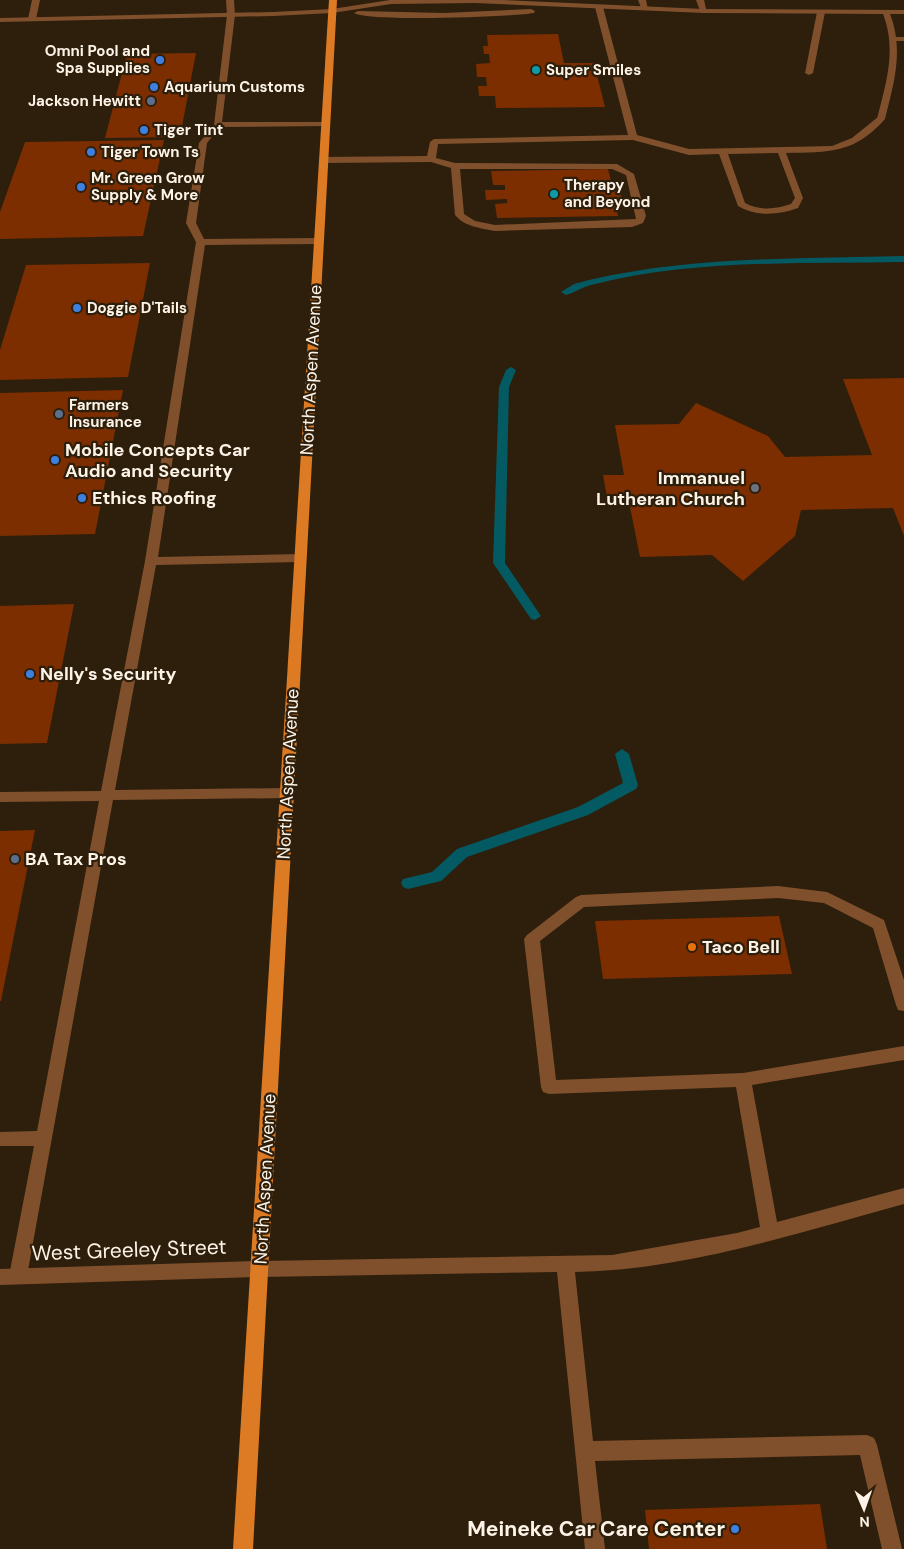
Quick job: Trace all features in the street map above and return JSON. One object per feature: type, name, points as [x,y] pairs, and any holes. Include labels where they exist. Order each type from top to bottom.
[{"type":"main road","name":"North Aspen Avenue","points":[[243,1549],[333,0]]},
{"type":"street","points":[[32,19],[36,0]]},
{"type":"street","points":[[9,1276],[43,1138],[151,562],[200,242],[191,223],[203,143],[218,125],[230,0]]},
{"type":"street","points":[[642,0],[645,8]]},
{"type":"street","points":[[700,0],[704,11]]},
{"type":"street","points":[[0,20],[332,11],[391,2],[475,1],[704,11],[904,12]]},
{"type":"street","points":[[332,11],[395,16],[477,15],[599,6]]},
{"type":"street","points":[[599,6],[633,137]]},
{"type":"street","points":[[809,73],[821,12]]},
{"type":"street","points":[[431,159],[434,142],[633,137],[676,150],[723,152],[833,150],[855,140],[881,118],[900,39],[886,13]]},
{"type":"street","points":[[218,125],[326,124]]},
{"type":"street","points":[[723,152],[742,204],[754,211],[773,211],[795,206],[799,198],[781,150]]},
{"type":"street","points":[[324,160],[431,159],[455,166],[614,166],[630,174],[641,216],[640,221],[632,224],[495,228],[477,224],[464,220],[460,215],[455,166]]},
{"type":"street","points":[[200,242],[319,241]]},
{"type":"street","points":[[151,562],[300,558]]},
{"type":"street","points":[[0,796],[287,793]]},
{"type":"street","points":[[904,1005],[879,924],[827,898],[778,892],[581,901],[532,939],[550,1088],[743,1080],[904,1053]]},
{"type":"street","points":[[743,1080],[770,1233]]},
{"type":"street","points":[[0,1139],[43,1138]]},
{"type":"street","name":"West Greeley Street","points":[[9,1276],[260,1269],[612,1263],[736,1241],[904,1196]]},
{"type":"street","points":[[565,1263],[595,1549]]},
{"type":"street","points":[[585,1451],[867,1445],[892,1549]]},
{"type":"building","name":"Super Smiles","points":[[558,34],[564,63],[594,63],[605,107],[496,108],[495,96],[479,96],[478,86],[487,86],[486,77],[477,77],[476,64],[490,63],[489,54],[484,54],[483,46],[488,46],[487,35]]},
{"type":"building","points":[[196,53],[180,137],[105,138],[127,54]]},
{"type":"building","points":[[164,140],[143,236],[0,239],[0,212],[25,142]]},
{"type":"building","name":"Therapy and Beyond","points":[[608,169],[612,185],[604,185],[604,188],[620,188],[622,198],[607,198],[608,202],[615,202],[618,216],[497,218],[495,204],[507,203],[507,199],[486,200],[485,190],[505,190],[505,185],[493,185],[491,171]]},
{"type":"building","name":"Doggie D'Tails","points":[[150,263],[128,377],[0,380],[0,350],[26,265]]},
{"type":"building","name":"Immanuel Lutheran Church","points":[[904,378],[904,536],[893,508],[801,510],[795,536],[743,581],[712,555],[640,557],[629,502],[608,502],[603,475],[624,475],[615,425],[679,424],[696,403],[768,436],[785,457],[872,455],[843,379]]},
{"type":"building","points":[[123,390],[95,534],[0,536],[0,393]]},
{"type":"building","name":"Nelly's Security","points":[[74,604],[47,743],[0,744],[0,606]]},
{"type":"building","points":[[35,830],[1,1001],[0,1001],[0,831]]},
{"type":"building","name":"Taco Bell","points":[[779,916],[792,974],[603,979],[595,921]]},
{"type":"building","name":"Meineke Car Care Center","points":[[820,1504],[827,1549],[649,1549],[645,1510]]},
{"type":"waterway","points":[[566,292],[577,286],[595,281],[649,271],[685,267],[758,262],[904,259]]},
{"type":"waterway","points":[[511,370],[504,387],[499,563],[535,616]]},
{"type":"waterway","points":[[408,883],[436,877],[462,853],[583,811],[631,785],[622,754]]},
{"type":"place","name":"Omni Pool and Spa Supplies","points":[[160,60]]},
{"type":"place","name":"Super Smiles","points":[[536,70]]},
{"type":"place","name":"Aquarium Customs","points":[[154,87]]},
{"type":"place","name":"Jackson Hewitt","points":[[151,101]]},
{"type":"place","name":"Tiger Tint","points":[[144,130]]},
{"type":"place","name":"Tiger Town Ts","points":[[91,152]]},
{"type":"place","name":"Mr. Green Grow Supply & More","points":[[81,187]]},
{"type":"place","name":"Therapy and Beyond","points":[[554,194]]},
{"type":"place","name":"Doggie D'Tails","points":[[77,308]]},
{"type":"place","name":"Farmers Insurance","points":[[59,414]]},
{"type":"place","name":"Mobile Concepts Car Audio and Security","points":[[55,460]]},
{"type":"place","name":"Immanuel Lutheran Church","points":[[755,488]]},
{"type":"place","name":"Ethics Roofing","points":[[82,498]]},
{"type":"place","name":"Nelly's Security","points":[[30,674]]},
{"type":"place","name":"BA Tax Pros","points":[[15,859]]},
{"type":"place","name":"Taco Bell","points":[[692,947]]},
{"type":"place","name":"Meineke Car Care Center","points":[[735,1529]]}]
